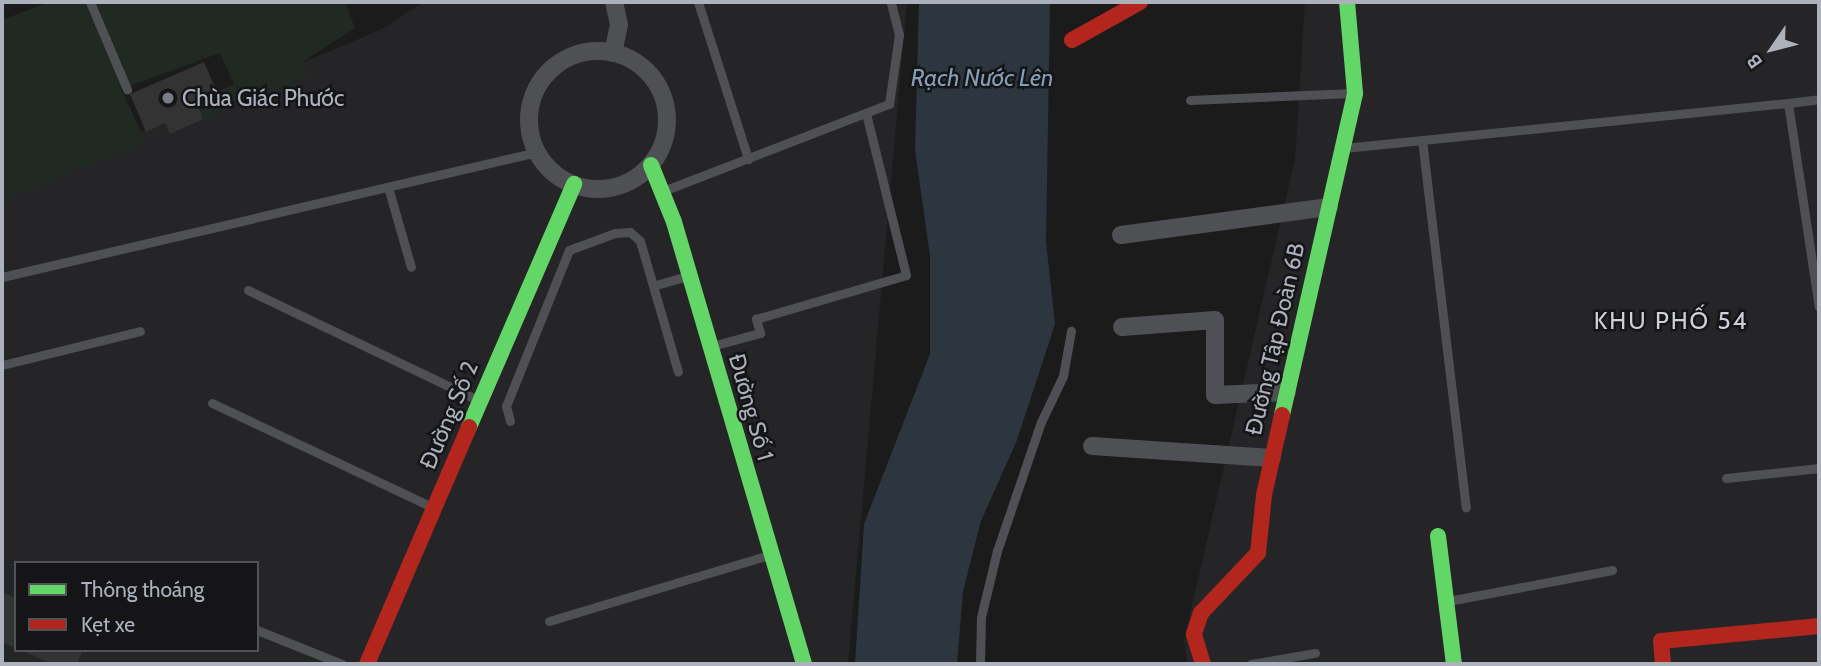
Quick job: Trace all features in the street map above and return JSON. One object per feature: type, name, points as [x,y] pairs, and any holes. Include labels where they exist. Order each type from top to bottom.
[{"type":"street","points":[[613,53],[619,25],[614,2]]},
{"type":"street","points":[[1072,40],[1140,2]]},
{"type":"street","name":"Đường Tập Đoàn 6B","points":[[1203,664],[1194,634],[1201,613],[1258,553],[1272,458],[1354,93],[1347,2]]},
{"type":"street","points":[[613,53],[645,70],[662,95],[664,139],[650,165],[613,187],[574,184],[556,175],[537,152],[530,108],[541,81],[576,54],[613,53]]},
{"type":"street","name":"Đường Số 1","points":[[650,165],[662,192],[690,276],[804,664]]},
{"type":"street","name":"Đường Số 2","points":[[367,664],[574,184]]},
{"type":"street","points":[[1121,234],[1329,207]]},
{"type":"street","points":[[1122,327],[1215,320],[1215,395],[1287,392]]},
{"type":"street","points":[[1092,446],[1272,458]]},
{"type":"street","points":[[1438,536],[1454,664]]},
{"type":"street","points":[[1663,664],[1661,641],[1819,625]]},
{"type":"lane","points":[[90,2],[127,89]]},
{"type":"lane","points":[[698,2],[748,159]]},
{"type":"lane","points":[[662,192],[889,104],[899,35],[891,2]]},
{"type":"lane","points":[[1190,100],[1354,93]]},
{"type":"lane","points":[[1342,148],[1819,99]]},
{"type":"lane","points":[[1788,103],[1819,307]]},
{"type":"lane","points":[[710,347],[760,333],[756,319],[906,275],[866,113]]},
{"type":"lane","points":[[1422,140],[1465,507]]},
{"type":"lane","points":[[2,277],[537,152]]},
{"type":"lane","points":[[388,187],[411,267]]},
{"type":"lane","points":[[510,421],[506,406],[569,250],[630,232],[640,241],[656,285],[678,372]]},
{"type":"lane","points":[[656,285],[690,276]]},
{"type":"lane","points":[[248,290],[479,401]]},
{"type":"lane","points":[[2,365],[140,331]]},
{"type":"lane","points":[[980,664],[981,617],[997,551],[1041,422],[1063,376],[1070,331]]},
{"type":"lane","points":[[212,403],[433,508]]},
{"type":"lane","points":[[1726,478],[1819,468]]},
{"type":"lane","points":[[550,621],[771,554]]},
{"type":"lane","points":[[1447,601],[1612,570]]},
{"type":"lane","points":[[259,631],[342,664]]},
{"type":"lane","points":[[1251,664],[1315,653]]},
{"type":"shaded area","points":[[49,2],[345,2],[355,28],[304,61],[308,77],[203,119],[196,101],[234,84],[220,53],[121,89],[146,142],[2,200],[2,20]]},
{"type":"shaded area","points":[[423,2],[907,2],[848,664],[2,664],[2,191],[382,29]]},
{"type":"shaded area","points":[[1305,2],[1819,2],[1819,664],[1187,664],[1184,640],[1295,159]]},
{"type":"water","name":"Rạch Nước Lên","points":[[919,2],[1050,2],[1046,242],[1055,324],[1017,440],[981,521],[963,591],[957,664],[855,664],[864,524],[930,354],[930,256],[915,150]]},
{"type":"building","name":"Chùa Giác Phước","points":[[204,62],[217,92],[196,101],[203,119],[170,134],[165,123],[146,132],[130,94]]},
{"type":"building","points":[[2,592],[14,597],[14,647],[2,642]]},
{"type":"building","points":[[25,652],[82,652],[77,664],[52,664]]},
{"type":"traffic: fast","points":[[1282,415],[1355,93],[1347,2]]},
{"type":"traffic: fast","points":[[651,165],[674,222],[804,664]]},
{"type":"traffic: fast","points":[[469,427],[574,184]]},
{"type":"traffic: fast","points":[[1438,536],[1454,664]]},
{"type":"traffic: jam","points":[[1072,40],[1140,2]]},
{"type":"traffic: jam","points":[[1203,664],[1194,634],[1201,613],[1258,553],[1264,495],[1282,415]]},
{"type":"traffic: jam","points":[[367,664],[469,427]]},
{"type":"traffic: jam","points":[[1663,664],[1661,641],[1819,626]]},
{"type":"place","name":"Chùa Giác Phước","points":[[168,98]]},
{"type":"district","name":"KHU PHỐ 54","points":[[1671,321]]}]
